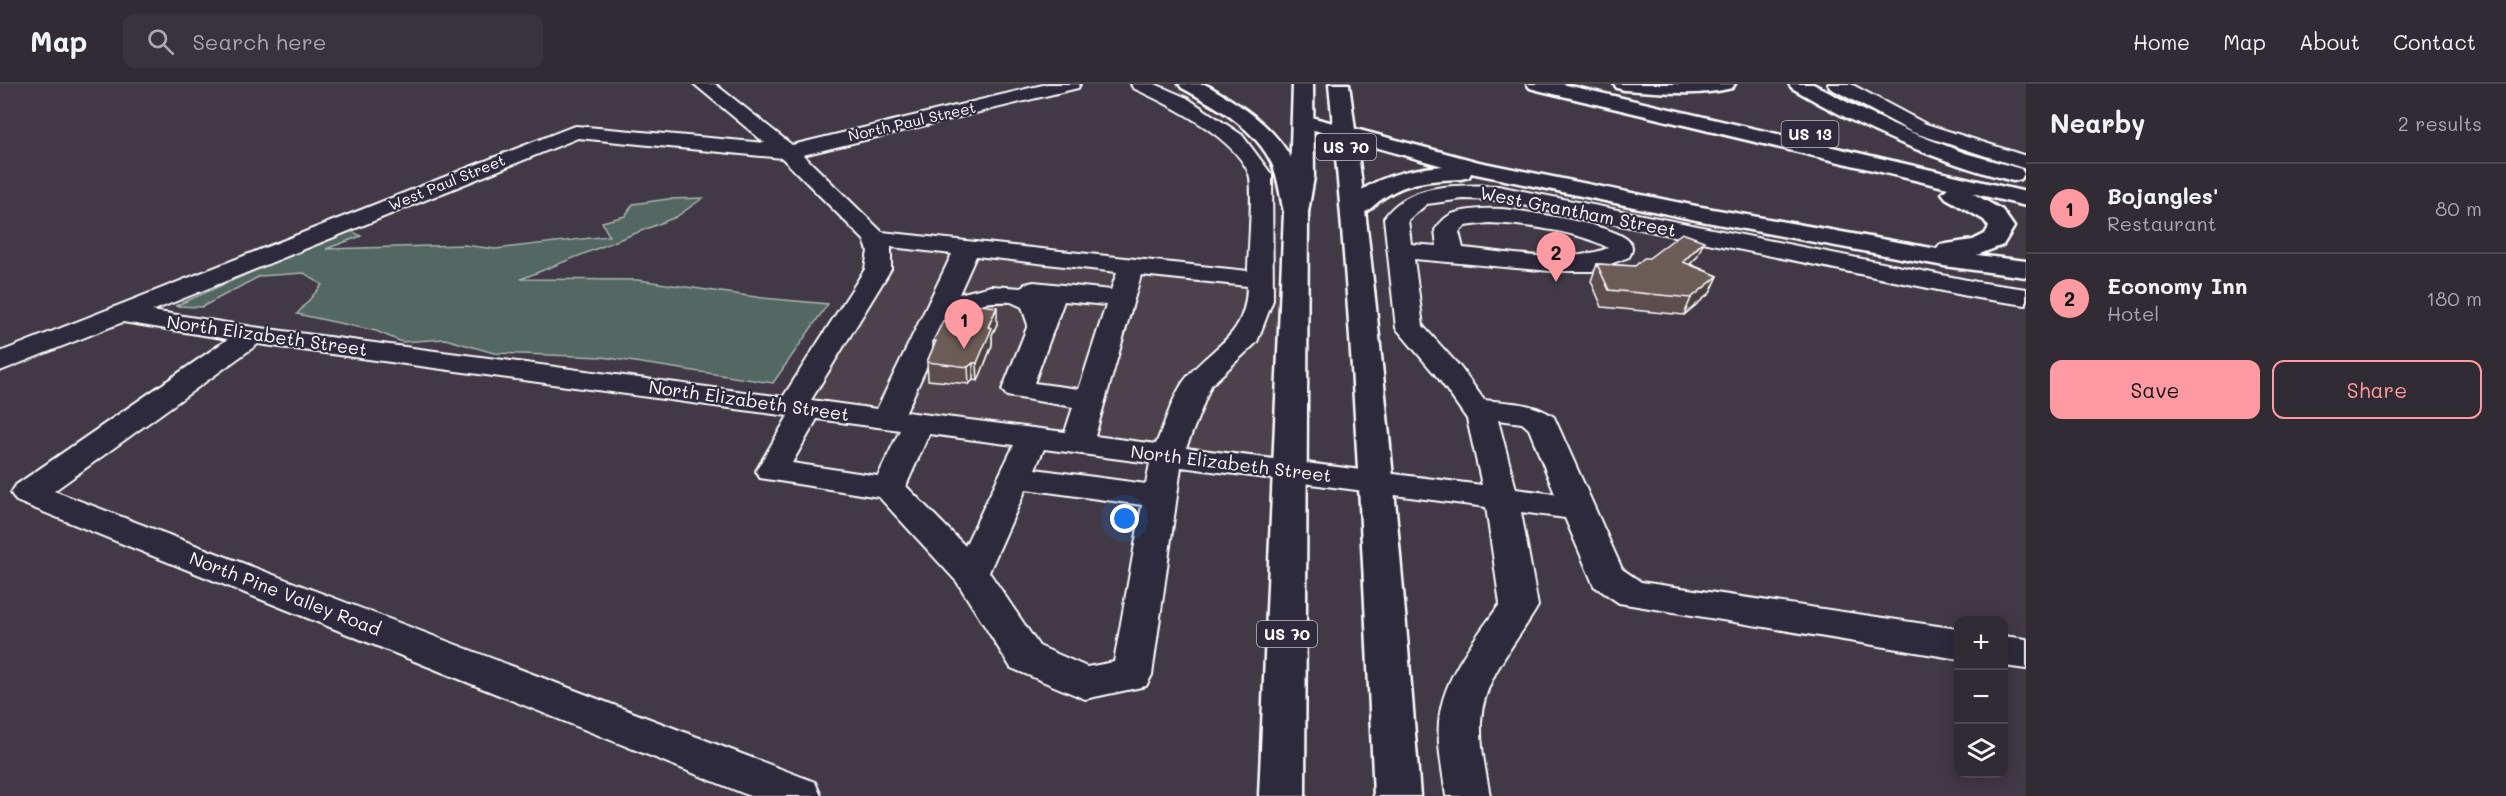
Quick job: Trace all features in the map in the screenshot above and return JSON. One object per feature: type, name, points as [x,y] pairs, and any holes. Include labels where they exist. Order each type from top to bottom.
[{"type":"main road","points":[[1189,84],[1242,117],[1274,149],[1284,167],[1296,212]]},
{"type":"main road","points":[[1296,212],[1302,177],[1303,84]]},
{"type":"main road","name":"US 70","points":[[1339,84],[1353,210],[1377,483],[1397,796]]},
{"type":"main road","name":"US 13","points":[[1537,84],[2026,199]]},
{"type":"main road","name":"US 13","points":[[1594,84],[2026,183]]},
{"type":"main road","points":[[1624,84],[1684,88],[1725,84]]},
{"type":"main road","points":[[1799,84],[1836,106],[1897,136],[1948,155],[2026,178]]},
{"type":"main road","points":[[1303,121],[1343,124],[1477,168],[1760,226],[1944,258],[2026,269]]},
{"type":"main road","points":[[1819,151],[1960,196],[1993,214],[2002,227],[1996,239],[1977,246],[1952,250],[1902,249]]},
{"type":"main road","points":[[1353,210],[1371,193],[1384,185],[1416,175],[1465,171],[1539,179]]},
{"type":"main road","name":"US 70","points":[[1282,796],[1296,212]]},
{"type":"street","points":[[703,84],[788,152],[875,238],[880,251],[878,269],[800,408],[772,471],[889,488],[970,573],[1025,657],[1085,683],[1132,675],[1167,456],[1198,382],[1247,336],[1260,300],[1261,174],[1235,139],[1180,102],[1140,84]]},
{"type":"street","points":[[977,84],[1005,100]]},
{"type":"street","name":"North Paul Street","points":[[788,152],[1071,84]]},
{"type":"street","points":[[1836,84],[1919,128],[2026,164]]},
{"type":"street","name":"West Paul Street","points":[[121,314],[576,132],[788,152]]},
{"type":"street","name":"West Grantham Street","points":[[1468,796],[1460,734],[1463,699],[1484,659],[1519,606],[1502,498],[1482,419],[1449,373],[1410,328],[1396,218],[1420,198],[1463,192],[1497,193],[1965,287],[2026,297]]},
{"type":"street","points":[[1400,250],[1454,255],[1551,263],[1592,263],[1620,252],[1620,245],[1603,235],[1512,217],[1489,216],[1458,220],[1447,230],[1448,243],[1454,255]]},
{"type":"street","points":[[875,238],[1260,280]]},
{"type":"street","points":[[889,488],[911,370],[967,248]]},
{"type":"street","points":[[1077,444],[1131,266]]},
{"type":"street","points":[[952,280],[1120,299]]},
{"type":"street","points":[[1054,293],[1017,390],[1090,400]]},
{"type":"street","points":[[911,370],[920,366],[948,313],[964,300],[976,295],[1015,295],[1026,298],[1036,308],[1042,325]]},
{"type":"street","points":[[0,362],[121,314]]},
{"type":"street","name":"North Elizabeth Street","points":[[121,314],[253,335],[903,422],[1578,508]]},
{"type":"street","name":"North Pine Valley Road","points":[[253,335],[28,493],[799,796]]},
{"type":"street","points":[[1474,408],[1531,415],[1543,424],[1607,577],[1632,594],[1954,643]]},
{"type":"street","points":[[970,573],[1033,438]]},
{"type":"street","points":[[1014,477],[1161,497]]},
{"type":"street","points":[[2008,652],[2026,654]]},
{"type":"shaded area","points":[[875,238],[1294,284],[1291,473],[792,407],[878,269]]},
{"type":"green space","points":[[703,198],[676,217],[521,279],[638,280],[763,298],[828,304],[773,383],[602,357],[494,353],[445,339],[402,342],[376,331],[297,314],[322,285],[304,273],[260,276],[202,307],[175,306],[348,229],[361,236],[326,249],[464,245],[495,249],[609,236],[602,222],[625,216],[633,204],[668,199]]},
{"type":"building","points":[[1682,233],[1704,241],[1683,262],[1718,276],[1691,298],[1609,290],[1597,264],[1635,266]]},
{"type":"building","points":[[964,303],[997,307],[988,327],[992,328],[977,363],[968,367],[927,362],[936,341],[933,341],[943,321],[952,319]]},
{"type":"place","name":"Economy Inn","points":[[1556,282]]},
{"type":"place","name":"Bojangles'","points":[[964,349]]}]
